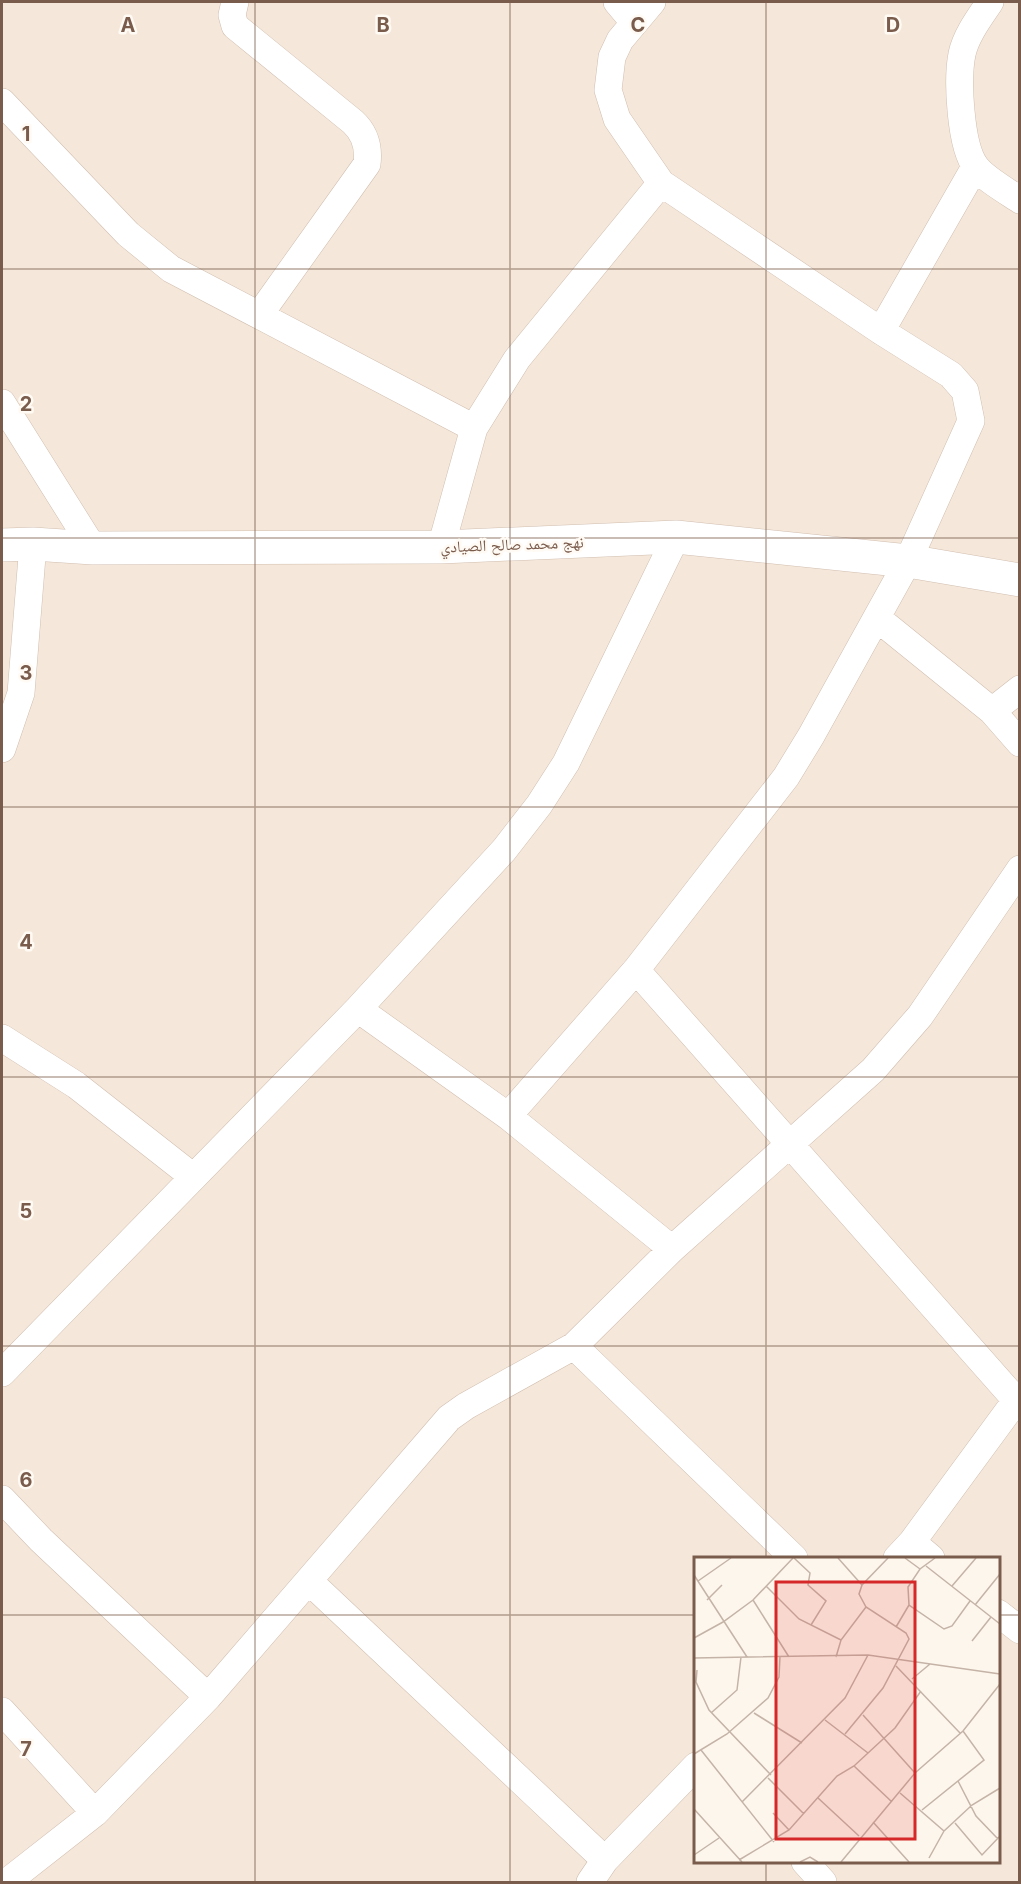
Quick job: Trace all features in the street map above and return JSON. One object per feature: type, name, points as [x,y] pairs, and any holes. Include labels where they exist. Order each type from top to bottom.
[{"type":"street","points":[[235,2],[232,15],[235,26],[353,122],[363,134],[368,149],[367,164],[260,314]]},
{"type":"street","points":[[508,1116],[636,970],[786,777],[908,561],[971,421],[965,391],[951,375],[881,331],[662,183],[616,119],[608,90],[612,57],[625,11],[652,2]]},
{"type":"street","points":[[990,2],[969,36],[962,54],[959,97],[964,134],[975,167],[1020,200]]},
{"type":"street","points":[[2,102],[150,253],[171,269],[474,428]]},
{"type":"street","points":[[881,331],[975,167]]},
{"type":"street","points":[[441,547],[474,428],[517,359],[662,183]]},
{"type":"street","points":[[2,403],[93,548]]},
{"type":"street","points":[[2,1373],[357,1009],[504,850],[539,806],[566,763],[676,537]]},
{"type":"street","name":"نهج محمد صالح الصيادي","points":[[17,544],[93,548],[441,547],[676,537],[908,561],[1020,580]]},
{"type":"street","points":[[2,748],[21,693],[17,544]]},
{"type":"street","points":[[877,618],[993,711],[1020,742]]},
{"type":"street","points":[[993,711],[1020,690]]},
{"type":"street","points":[[7,1882],[95,1813],[208,1697],[310,1582],[449,1418],[466,1406],[574,1346],[672,1249],[873,1070],[920,1016],[1020,869]]},
{"type":"street","points":[[636,970],[1017,1397],[913,1553]]},
{"type":"street","points":[[357,1009],[508,1116],[672,1249]]},
{"type":"street","points":[[2,1038],[76,1084],[192,1176]]},
{"type":"street","points":[[574,1346],[793,1557]]},
{"type":"street","points":[[2,1499],[41,1540],[208,1697]]},
{"type":"street","points":[[310,1582],[605,1860]]},
{"type":"street","points":[[1000,1614],[1020,1630]]},
{"type":"street","points":[[2,1711],[95,1813]]},
{"type":"street","points":[[590,1882],[605,1860],[694,1768]]},
{"type":"street","points":[[805,1863],[823,1882]]},
{"type":"shaded area","points":[[2,2],[1019,2],[1019,1882],[2,1882]]}]
